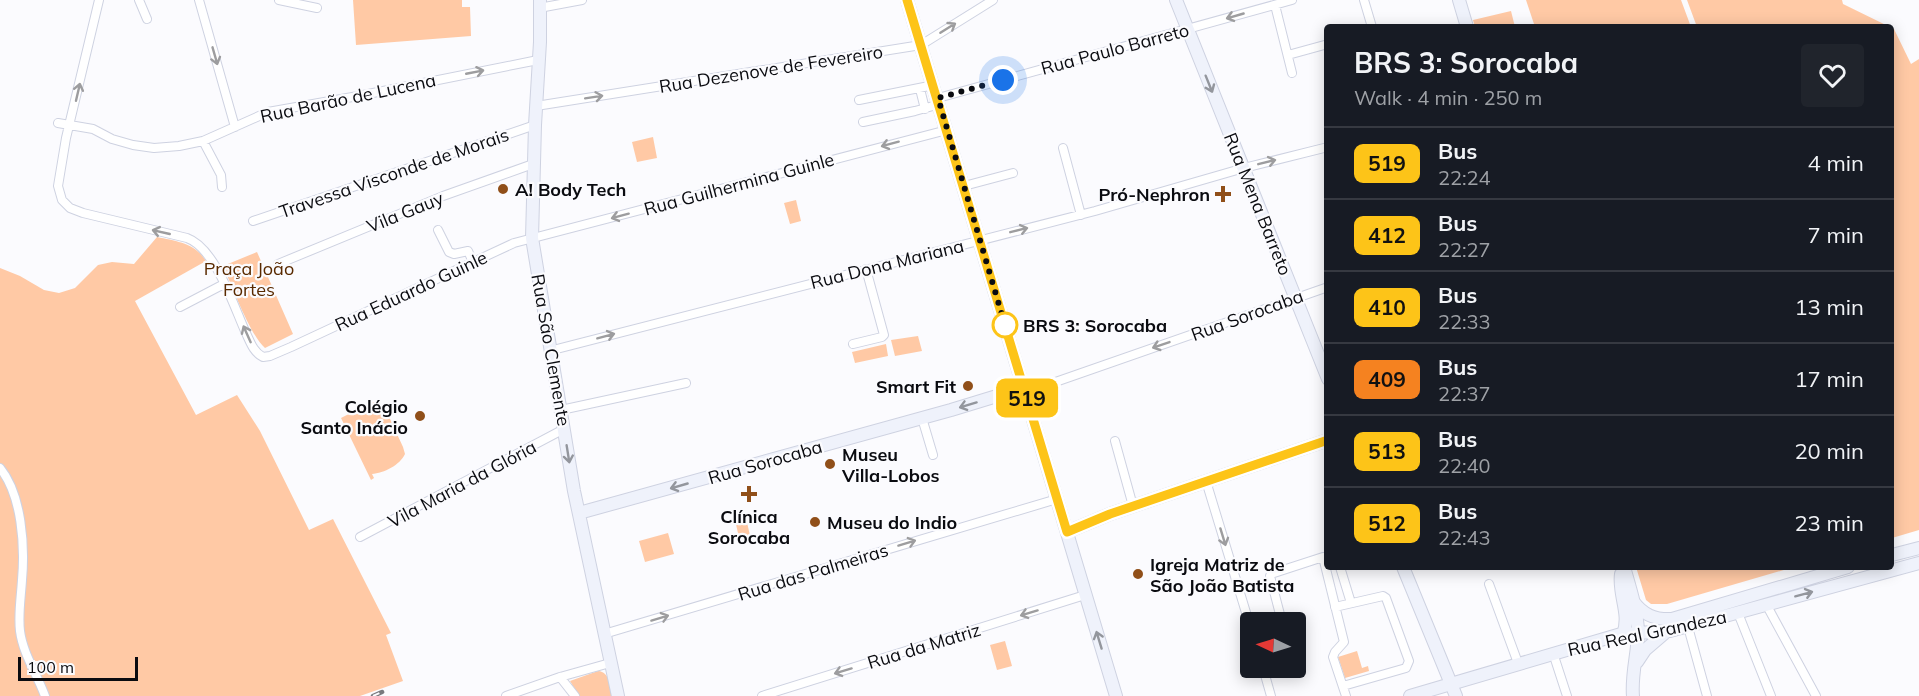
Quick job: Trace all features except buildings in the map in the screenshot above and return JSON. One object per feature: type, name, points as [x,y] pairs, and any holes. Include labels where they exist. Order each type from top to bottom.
[{"type":"main road","points":[[907,0],[1116,696]]},
{"type":"main road","name":"Rua Mena Barreto","points":[[1176,0],[1324,370]]},
{"type":"main road","points":[[1459,0],[1466,24]]},
{"type":"main road","name":"Rua São Clemente","points":[[540,4],[532,238],[549,351],[579,513],[618,696]]},
{"type":"main road","name":"Rua Sorocaba","points":[[579,513],[1010,392],[1024,390]]},
{"type":"main road","points":[[1067,532],[1133,506],[1324,441]]},
{"type":"main road","points":[[1894,554],[1917,548]]},
{"type":"main road","name":"Rua Real Grandeza","points":[[1894,569],[1919,562]]},
{"type":"main road","points":[[1404,570],[1455,696]]},
{"type":"main road","points":[[1623,634],[1627,621],[1621,585],[1624,570]]},
{"type":"main road","points":[[1625,570],[1638,633],[1633,696]]},
{"type":"main road","name":"Rua Real Grandeza","points":[[1633,601],[1647,615],[1672,619],[1838,570]]},
{"type":"main road","name":"Rua Real Grandeza","points":[[1410,696],[1623,634],[1666,632],[1688,627],[1890,570]]},
{"type":"main road","points":[[1634,668],[1645,650],[1666,632]]},
{"type":"street","points":[[99,0],[66,138],[58,186],[62,200],[70,208],[192,239],[204,249],[224,284],[180,307]]},
{"type":"street","points":[[139,0],[147,19]]},
{"type":"street","points":[[199,0],[235,127]]},
{"type":"street","points":[[279,0],[317,8]]},
{"type":"street","points":[[540,4],[582,0]]},
{"type":"street","name":"Rua Dezenove de Fevereiro","points":[[536,106],[921,45],[993,0]]},
{"type":"street","name":"Rua Paulo Barreto","points":[[863,122],[925,109],[939,101],[1292,0]]},
{"type":"street","points":[[1364,0],[1371,24]]},
{"type":"street","points":[[1275,5],[1292,73]]},
{"type":"street","points":[[1288,55],[1324,45]]},
{"type":"street","name":"Rua Barão de Lucena","points":[[58,123],[93,129],[122,142],[143,147],[166,148],[203,141],[268,112],[538,60]]},
{"type":"street","points":[[859,99],[934,85]]},
{"type":"street","points":[[920,88],[925,109]]},
{"type":"street","name":"Travessa Visconde de Morais","points":[[253,221],[535,125]]},
{"type":"street","name":"Rua Guilhermina Guinle","points":[[532,238],[947,129]]},
{"type":"street","points":[[203,141],[221,175],[222,187]]},
{"type":"street","points":[[1063,148],[1081,215]]},
{"type":"street","name":"Rua Dona Mariana","points":[[549,351],[1081,215],[1244,168],[1324,148]]},
{"type":"street","name":"Vila Gauy","points":[[278,264],[443,196],[533,165]]},
{"type":"street","points":[[964,186],[1013,173]]},
{"type":"street","points":[[438,230],[449,252],[454,254],[468,251],[473,262]]},
{"type":"street","name":"Rua Eduardo Guinle","points":[[224,284],[252,345],[258,354],[263,357],[270,356],[514,243],[532,238]]},
{"type":"street","points":[[853,344],[884,335],[866,269]]},
{"type":"street","name":"Rua Sorocaba","points":[[1024,390],[1044,386],[1324,288]]},
{"type":"street","points":[[561,410],[686,383]]},
{"type":"street","points":[[921,418],[933,455]]},
{"type":"street","name":"Vila Maria da Glória","points":[[360,537],[564,429]]},
{"type":"street","points":[[1115,441],[1133,506]]},
{"type":"street","points":[[0,468],[14,491],[19,516],[22,560],[19,616],[22,641],[45,696]]},
{"type":"street","points":[[1206,481],[1246,612]]},
{"type":"street","name":"Rua das Palmeiras","points":[[604,634],[1057,498]]},
{"type":"street","points":[[1279,612],[1271,574],[1324,561]]},
{"type":"street","points":[[1328,570],[1344,642],[1333,657],[1346,696]]},
{"type":"street","points":[[1341,570],[1351,603]]},
{"type":"street","points":[[1490,584],[1518,663]]},
{"type":"street","name":"Rua da Matriz","points":[[762,696],[1085,595]]},
{"type":"street","points":[[1335,607],[1379,596],[1386,598],[1409,665],[1406,668],[1342,686]]},
{"type":"street","points":[[1766,604],[1816,696]]},
{"type":"street","points":[[1738,613],[1771,696]]},
{"type":"street","points":[[1688,627],[1707,696]]},
{"type":"street","points":[[1553,653],[1567,696]]},
{"type":"street","points":[[506,696],[610,663]]},
{"type":"street","points":[[560,677],[575,696]]},
{"type":"street","points":[[1266,678],[1271,696]]},
{"type":"green space","points":[[353,0],[462,0],[462,7],[470,7],[471,36],[356,45]]},
{"type":"green space","points":[[1526,0],[1681,0],[1690,24],[1534,24]]},
{"type":"green space","points":[[1687,0],[1842,0],[1843,4],[1884,24],[1696,24]]},
{"type":"green space","points":[[1511,11],[1514,24],[1474,24],[1473,20]]},
{"type":"green space","points":[[1894,29],[1911,64],[1919,59],[1919,530],[1894,537]]},
{"type":"green space","points":[[653,137],[657,158],[637,162],[632,142]]},
{"type":"green space","points":[[796,200],[801,221],[790,224],[784,203]]},
{"type":"green space","points":[[157,237],[191,247],[206,261],[135,301],[196,415],[237,395],[260,431],[309,530],[333,519],[391,633],[386,635],[403,681],[360,696],[0,696],[0,268],[44,290],[59,293],[75,288],[98,265],[112,262],[134,264]]},
{"type":"green space","name":"Praça João Fortes","points":[[257,252],[293,334],[265,348],[247,322],[223,266]]},
{"type":"green space","points":[[918,336],[922,351],[895,356],[891,340]]},
{"type":"green space","points":[[886,344],[888,356],[855,363],[852,352]]},
{"type":"green space","points":[[375,402],[385,408],[405,454],[391,468],[372,474],[374,478],[371,480],[341,418]]},
{"type":"green space","points":[[746,518],[751,540],[740,542],[735,520]]},
{"type":"green space","points":[[668,533],[674,554],[645,562],[639,541]]},
{"type":"green space","points":[[1637,570],[1784,570],[1667,604],[1651,604],[1646,600]]},
{"type":"green space","points":[[1005,641],[1012,666],[997,670],[990,645]]},
{"type":"green space","points":[[1357,651],[1362,668],[1368,666],[1369,671],[1345,678],[1338,657]]},
{"type":"green space","points":[[598,671],[607,677],[612,696],[579,696],[570,681]]},
{"type":"railway","points":[[373,696],[382,692]]},
{"type":"bus line","name":"519","points":[[907,0],[1067,532],[1110,514],[1324,441]]},
{"type":"place","name":"A! Body Tech","points":[[503,189]]},
{"type":"place","name":"Pró-Nephron","points":[[1223,194]]},
{"type":"place","name":"BRS 3: Sorocaba","points":[[1005,325]]},
{"type":"place","name":"Smart Fit","points":[[968,386]]},
{"type":"place","name":"Colégio Santo Inácio","points":[[420,416]]},
{"type":"place","name":"Museu Villa-Lobos","points":[[830,464]]},
{"type":"place","name":"Clínica Sorocaba","points":[[749,494]]},
{"type":"place","name":"Museu do Indio","points":[[815,522]]},
{"type":"place","name":"Igreja Matriz de São João Batista","points":[[1138,574]]},
{"type":"route","points":[[1003,80],[938,98],[1005,325]]}]
